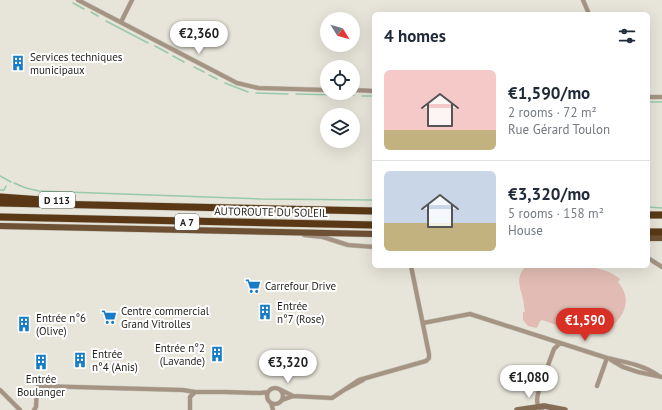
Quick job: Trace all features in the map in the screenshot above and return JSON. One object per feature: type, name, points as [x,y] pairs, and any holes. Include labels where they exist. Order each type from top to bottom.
[{"type":"highway","name":"D 113","points":[[1,199],[65,201],[110,206]]},
{"type":"highway","name":"AUTOROUTE DU SOLEIL","points":[[110,206],[372,211]]},
{"type":"highway","points":[[650,215],[662,215]]},
{"type":"highway","name":"AUTOROUTE DU SOLEIL","points":[[0,217],[372,225]]},
{"type":"highway","points":[[650,231],[662,231]]},
{"type":"main road","points":[[0,226],[372,234]]},
{"type":"main road","points":[[650,238],[662,238]]},
{"type":"main road","points":[[517,410],[540,408],[544,406],[565,410]]},
{"type":"street","points":[[78,0],[242,85],[258,88],[320,90]]},
{"type":"street","points":[[121,22],[132,0]]},
{"type":"street","points":[[583,0],[588,12]]},
{"type":"street","points":[[360,90],[372,91]]},
{"type":"street","points":[[650,97],[662,97]]},
{"type":"street","points":[[256,232],[322,237],[348,245],[372,247]]},
{"type":"street","points":[[650,259],[662,267]]},
{"type":"street","points":[[34,410],[36,407],[36,388],[38,386],[183,390],[195,392],[260,394],[276,388],[293,396],[328,398],[336,396],[354,382],[426,361],[429,358],[411,268]]},
{"type":"street","points":[[423,323],[470,314],[607,358],[623,367],[638,372],[660,376]]},
{"type":"street","points":[[543,379],[554,348],[560,343]]},
{"type":"street","points":[[597,386],[607,358]]},
{"type":"street","points":[[260,394],[267,398],[274,410],[281,402],[281,392],[276,388]]},
{"type":"street","points":[[0,390],[20,410]]},
{"type":"street","points":[[539,391],[537,400],[540,408]]},
{"type":"street","points":[[190,410],[190,396],[195,392]]},
{"type":"street","points":[[267,398],[268,392]]},
{"type":"street","points":[[271,403],[277,404],[293,396]]},
{"type":"shaded area","points":[[524,268],[594,268],[611,273],[620,279],[618,282],[626,299],[624,310],[617,321],[609,327],[598,330],[575,330],[542,320],[537,328],[528,326],[523,320],[523,312],[525,312],[519,282],[520,274]]},
{"type":"waterway","points":[[73,3],[84,9]]},
{"type":"waterway","points":[[91,12],[98,16]]},
{"type":"waterway","points":[[106,21],[148,43]]},
{"type":"waterway","points":[[155,46],[168,53]]},
{"type":"waterway","points":[[173,56],[184,62]]},
{"type":"waterway","points":[[194,67],[204,72]]},
{"type":"waterway","points":[[209,75],[217,79]]},
{"type":"waterway","points":[[225,83],[248,92]]},
{"type":"waterway","points":[[256,93],[288,94]]},
{"type":"waterway","points":[[296,94],[320,95]]},
{"type":"waterway","points":[[362,96],[372,96]]},
{"type":"waterway","points":[[650,102],[662,102]]},
{"type":"waterway","points":[[0,176],[11,182]]},
{"type":"waterway","points":[[14,183],[39,191],[260,199],[372,200]]},
{"type":"waterway","points":[[0,190],[4,190],[6,186]]},
{"type":"waterway","points":[[650,207],[662,208]]},
{"type":"tunnel","points":[[539,390],[543,379]]},
{"type":"place","name":"Services techniques municipaux","points":[[18,63]]},
{"type":"place","name":"Carrefour Drive","points":[[253,286]]},
{"type":"place","name":"Entrée n°7 (Rose)","points":[[265,312]]},
{"type":"place","name":"Centre commercial Grand Vitrolles","points":[[109,317]]},
{"type":"place","name":"Entrée n°6 (Olive)","points":[[24,324]]},
{"type":"place","name":"Entrée n°2 (Lavande)","points":[[217,354]]},
{"type":"place","name":"Entrée n°4 (Anis)","points":[[80,360]]},
{"type":"place","name":"Entrée Boulanger","points":[[41,362]]}]
